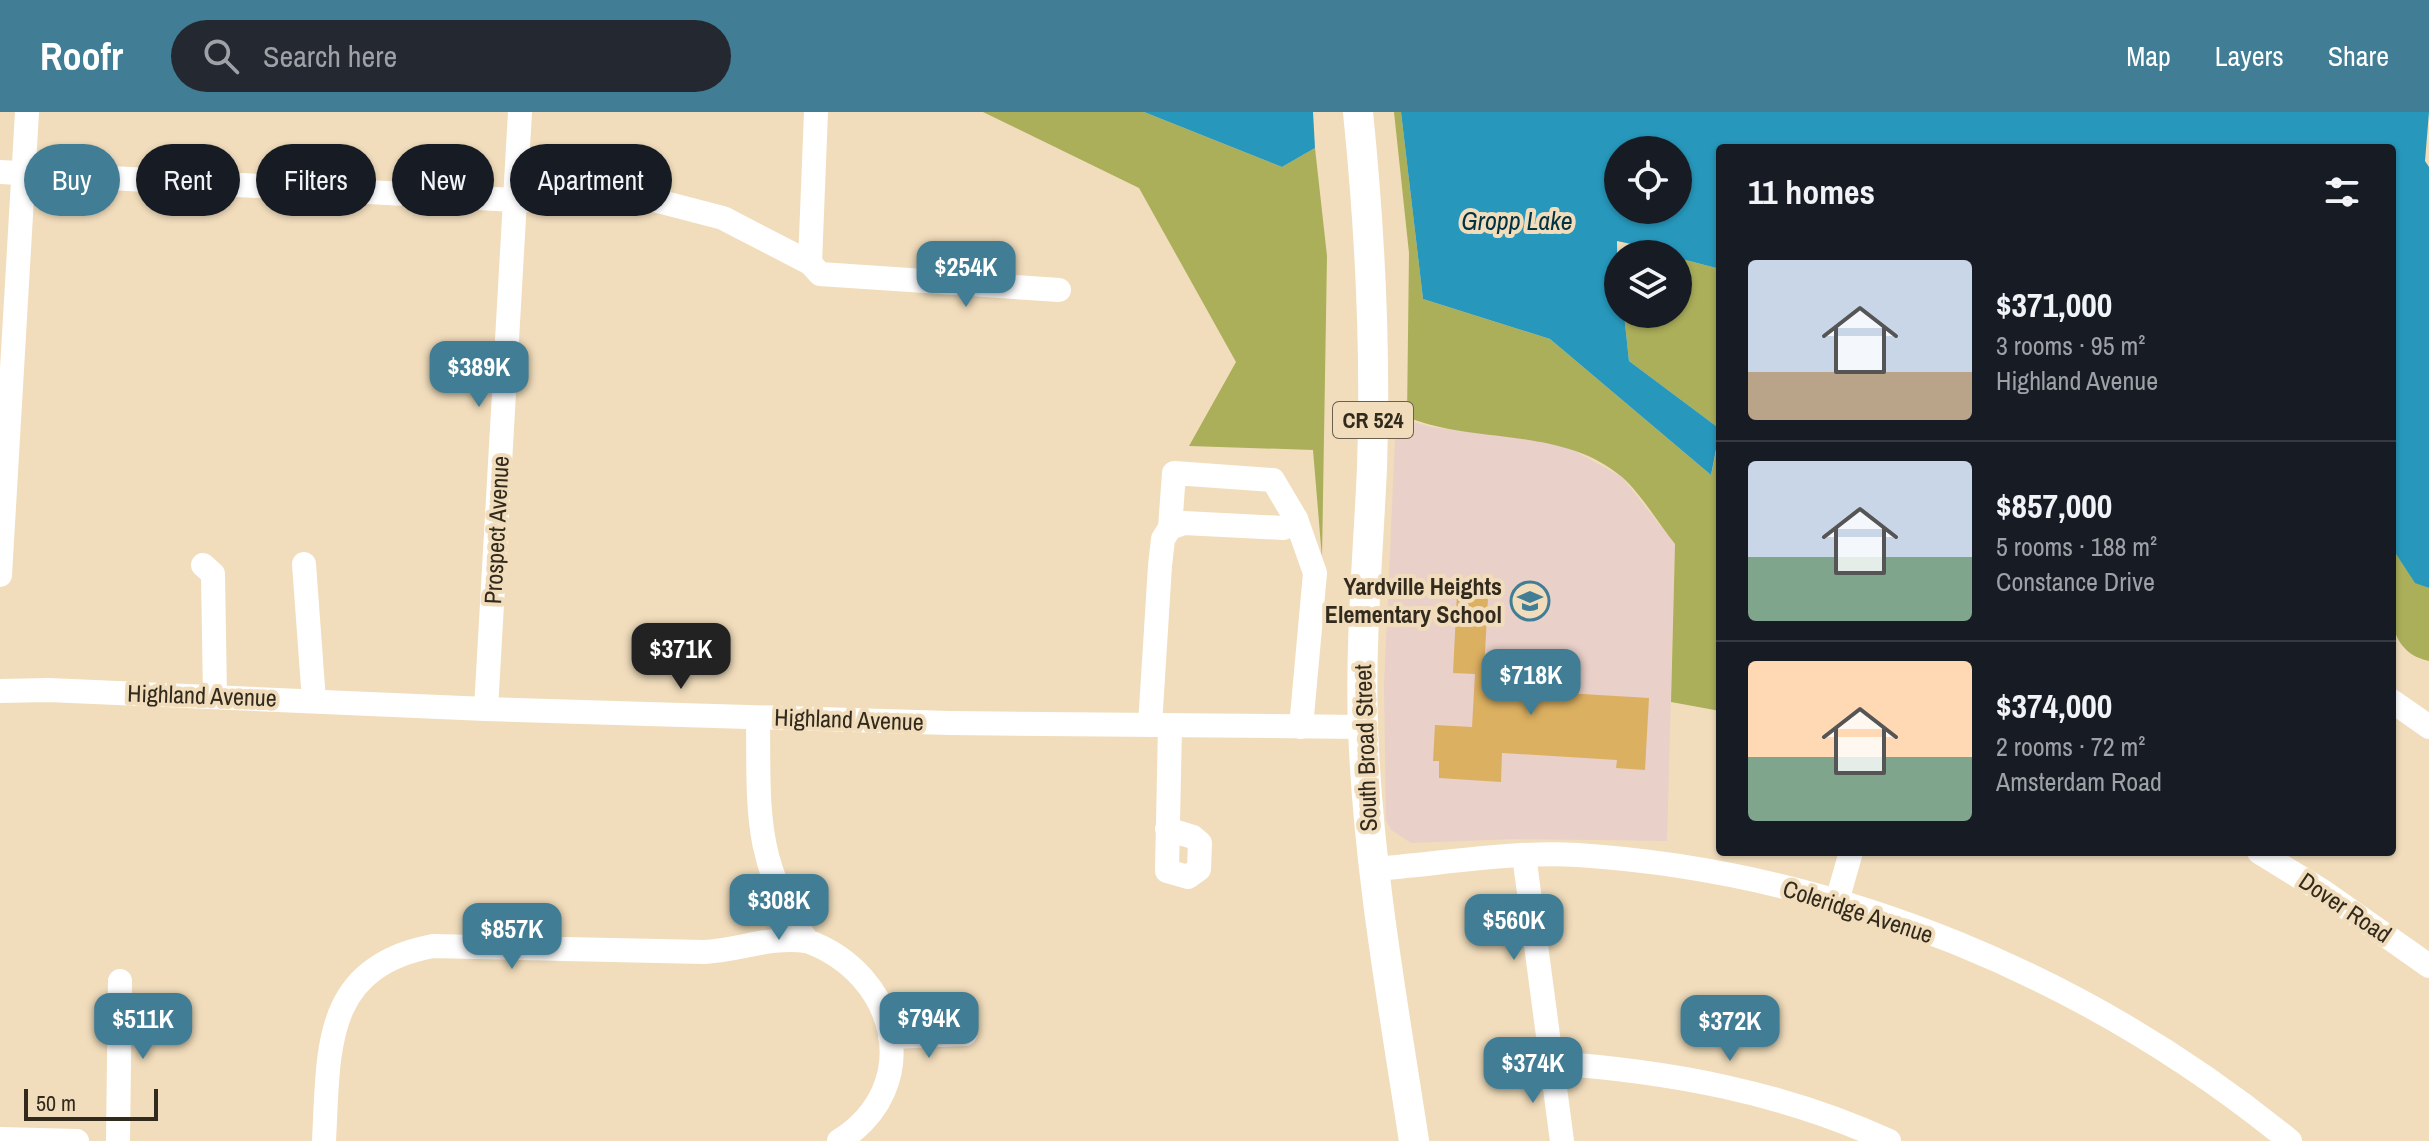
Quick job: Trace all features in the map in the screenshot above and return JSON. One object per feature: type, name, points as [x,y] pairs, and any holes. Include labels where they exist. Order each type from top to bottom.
[{"type":"main road","name":"South Broad Street","points":[[1358,112],[1371,272],[1374,390],[1363,618],[1363,727],[1373,869],[1414,1141]]},
{"type":"street","points":[[0,575],[12,173],[27,112]]},
{"type":"street","name":"Prospect Avenue","points":[[519,144],[520,112]]},
{"type":"street","points":[[810,263],[816,112]]},
{"type":"street","points":[[12,173],[510,200]]},
{"type":"street","points":[[672,204],[723,218],[810,263],[820,274],[1059,290]]},
{"type":"street","name":"Prospect Avenue","points":[[486,709],[515,216]]},
{"type":"street","points":[[1167,829],[1160,725],[1160,566],[1163,539],[1170,528],[1174,473],[1273,480],[1296,519],[1315,573],[1301,727]]},
{"type":"street","points":[[1170,528],[1184,523],[1284,528],[1296,519]]},
{"type":"street","points":[[304,564],[314,701]]},
{"type":"street","points":[[203,565],[213,574],[215,697]]},
{"type":"street","name":"Highland Avenue","points":[[0,691],[48,690],[758,718],[1363,727]]},
{"type":"street","points":[[2396,704],[2429,727]]},
{"type":"street","points":[[758,718],[759,823],[765,856],[787,911],[807,941]]},
{"type":"street","points":[[1524,855],[1562,1141]]},
{"type":"street","name":"Coleridge Avenue","points":[[1373,869],[1524,855],[1575,855],[1652,862],[1733,875],[1837,901],[1981,954],[2094,1007],[2175,1055],[2290,1141]]},
{"type":"street","points":[[1837,901],[1850,856]]},
{"type":"street","name":"Dover Road","points":[[2266,856],[2324,892],[2429,966]]},
{"type":"street","points":[[324,1141],[329,1050],[341,1007],[369,972],[408,951],[433,946],[704,952],[771,939],[807,941],[829,949],[865,977],[878,996],[890,1037],[886,1080],[864,1120],[839,1141]]},
{"type":"street","points":[[118,1141],[120,981]]},
{"type":"street","points":[[890,1037],[965,1034]]},
{"type":"street","points":[[1551,1063],[1678,1076],[1740,1089],[1801,1107],[1889,1141]]},
{"type":"street","points":[[0,1139],[77,1141]]},
{"type":"shaded area","name":"Yardville Heights Elementary School","points":[[1396,417],[1431,427],[1562,444],[1622,477],[1675,544],[1667,841],[1516,839],[1411,843],[1391,830],[1386,820],[1384,686]]},
{"type":"green space","points":[[983,112],[1144,112],[1282,167],[1315,148],[1327,256],[1322,558],[1313,450],[1189,446],[1236,362],[1139,188]]},
{"type":"green space","points":[[1394,112],[1401,112],[1423,299],[1550,339],[1711,475],[1716,451],[1716,710],[1671,702],[1675,544],[1622,477],[1598,461],[1572,450],[1518,438],[1434,426],[1407,417],[1409,253]]},
{"type":"green space","points":[[1692,262],[1716,268],[1716,426],[1629,361],[1625,328],[1692,328]]},
{"type":"green space","points":[[2396,554],[2415,582],[2429,588],[2429,661],[2413,655],[2396,633]]},
{"type":"water","points":[[1144,112],[1313,112],[1315,148],[1282,167]]},
{"type":"water","name":"Gropp Lake","points":[[1401,112],[2429,112],[2425,161],[2429,167],[2429,588],[2415,583],[2396,554],[2396,144],[1716,144],[1716,268],[1692,262],[1692,240],[1604,240],[1604,328],[1625,328],[1629,361],[1716,426],[1711,475],[1550,339],[1423,299]]},
{"type":"building","points":[[1457,593],[1488,598],[1483,688],[1649,698],[1645,770],[1616,768],[1617,760],[1502,753],[1501,782],[1439,778],[1439,761],[1433,761],[1435,725],[1472,727],[1475,674],[1453,673]]},
{"type":"place","name":"Yardville Heights Elementary School","points":[[1530,601]]}]
